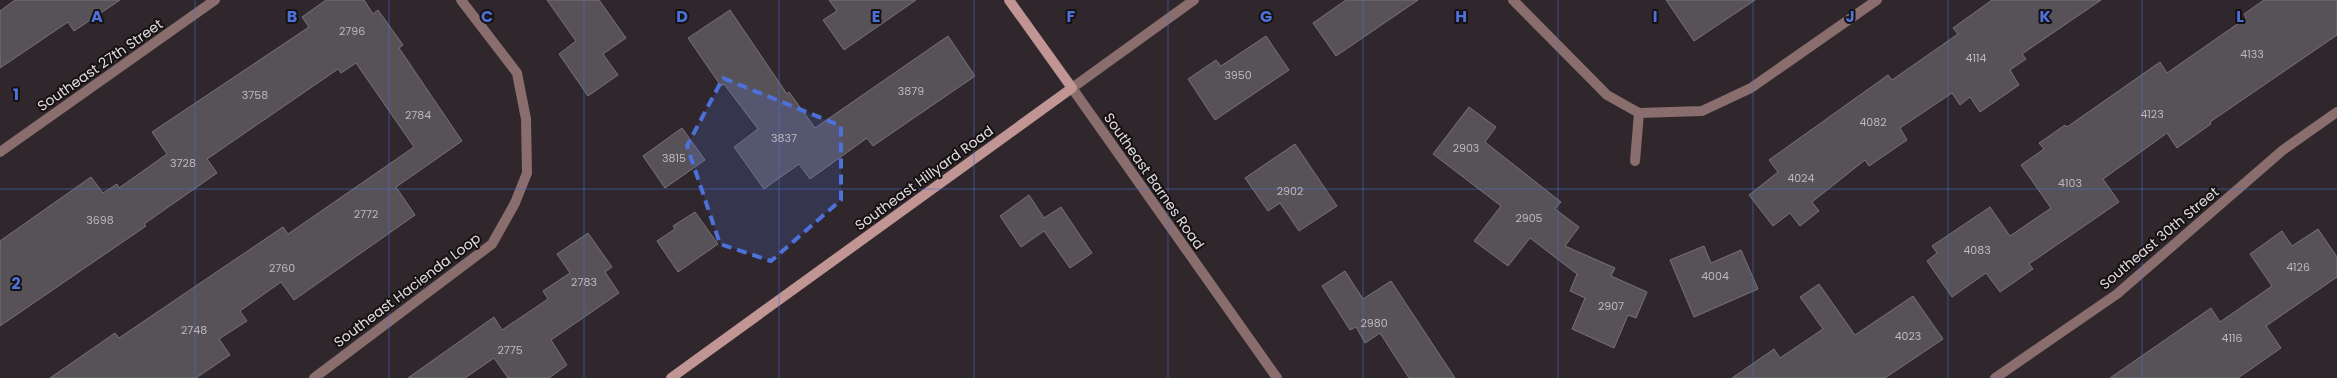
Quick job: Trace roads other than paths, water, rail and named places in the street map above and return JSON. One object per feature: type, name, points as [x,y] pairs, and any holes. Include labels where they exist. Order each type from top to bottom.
[{"type":"street","name":"Southeast 27th Street","points":[[0,152],[215,0]]},
{"type":"street","name":"Southeast Hacienda Loop","points":[[314,378],[492,244],[515,203],[527,173],[526,119],[517,73],[461,0]]},
{"type":"street","name":"Southeast Barnes Road","points":[[1009,0],[1277,378]]},
{"type":"street","name":"Southeast Hillyard Road","points":[[671,378],[1194,0]]},
{"type":"street","points":[[1513,0],[1607,95],[1639,113],[1702,111],[1751,88],[1877,0]]},
{"type":"street","name":"Southeast 30th Street","points":[[1995,378],[2117,294],[2283,150],[2337,112]]},
{"type":"street","points":[[1635,161],[1639,113]]}]
